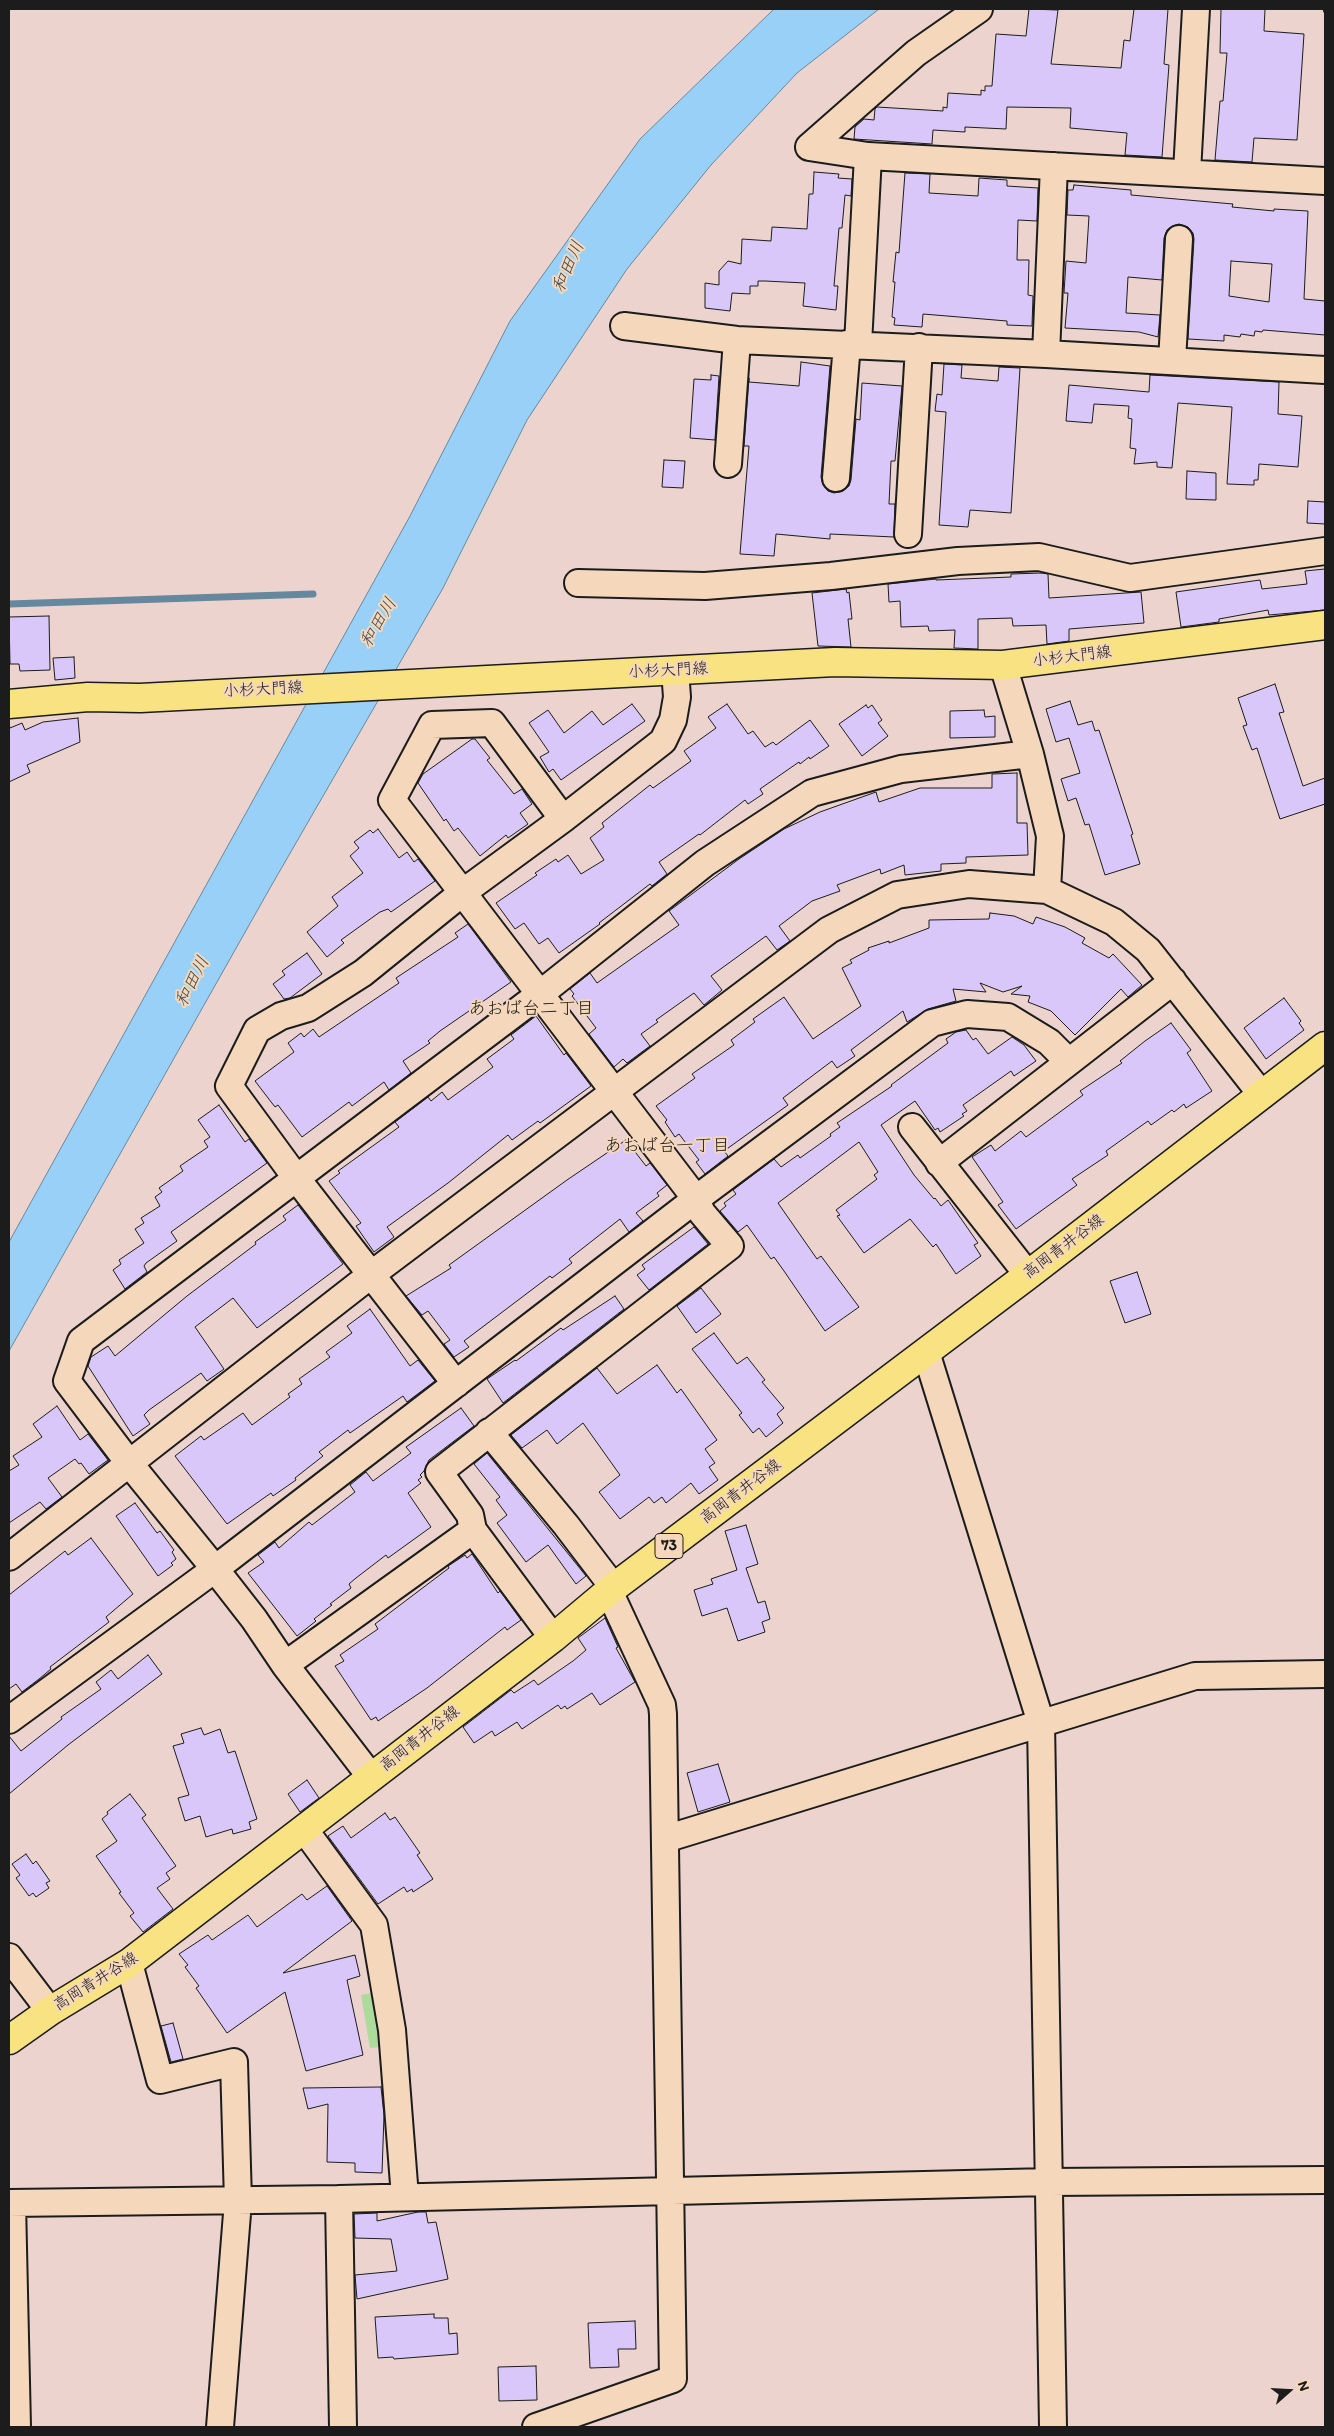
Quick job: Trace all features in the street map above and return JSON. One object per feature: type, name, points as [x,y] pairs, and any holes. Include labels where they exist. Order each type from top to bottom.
[{"type":"main road","name":"小杉大門線","points":[[9,704],[88,697],[140,698],[834,662],[1003,665],[1325,625]]},
{"type":"main road","name":"高岡青井谷線","points":[[9,2040],[50,2011],[129,1963],[553,1638],[611,1590],[926,1352],[1325,1046]]},
{"type":"street","points":[[980,9],[916,53],[809,147],[868,156],[1325,181]]},
{"type":"street","points":[[1187,172],[1196,9]]},
{"type":"street","points":[[836,478],[852,344],[868,156]]},
{"type":"street","points":[[1046,354],[1054,166]]},
{"type":"street","points":[[1172,361],[1179,239]]},
{"type":"street","points":[[624,326],[737,340],[919,347],[1325,370]]},
{"type":"street","points":[[728,464],[737,340]]},
{"type":"street","points":[[908,534],[919,347]]},
{"type":"street","points":[[578,583],[706,586],[832,576],[958,561],[1039,557],[1130,578],[1325,551]]},
{"type":"street","points":[[1003,665],[1030,754],[1050,836],[1046,890]]},
{"type":"street","points":[[456,1384],[297,1179],[229,1086],[257,1030],[281,1016],[308,1008],[363,974],[462,893],[563,819],[663,741],[673,720],[677,697],[675,670]]},
{"type":"street","points":[[553,1638],[473,1530],[470,1515],[439,1472],[730,1246],[702,1213],[696,1200],[392,800],[432,725],[492,724],[563,819]]},
{"type":"street","points":[[371,1777],[285,1665],[254,1619],[129,1463],[67,1381],[81,1341],[540,994],[705,863],[812,793],[900,769],[1030,754]]},
{"type":"street","points":[[9,1558],[372,1274],[829,930],[897,895],[969,884],[1046,890],[1114,922],[1148,950],[1262,1095]]},
{"type":"street","points":[[939,1163],[1173,981]]},
{"type":"street","points":[[9,1720],[215,1569],[696,1200],[932,1023],[967,1014],[1008,1017],[1049,1042],[1068,1061]]},
{"type":"street","points":[[912,1127],[1028,1274]]},
{"type":"street","points":[[926,1352],[1040,1723],[1053,2427]]},
{"type":"street","points":[[489,1432],[566,1525],[611,1590],[662,1705],[673,2379],[536,2427]]},
{"type":"street","points":[[285,1665],[473,1530]]},
{"type":"street","points":[[665,1839],[1195,1676],[1325,1674]]},
{"type":"street","points":[[304,1830],[374,1925],[392,2030],[405,2197]]},
{"type":"street","points":[[9,1957],[50,2011]]},
{"type":"street","points":[[129,1963],[160,2080],[234,2062],[238,2201],[220,2427]]},
{"type":"street","points":[[17,2427],[11,2203],[339,2199],[1049,2182],[1325,2180]]},
{"type":"street","points":[[339,2199],[343,2427]]},
{"type":"green space","points":[[381,1991],[389,2046],[370,2048],[361,1995]]},
{"type":"water","name":"和田川","points":[[774,9],[879,9],[797,73],[711,165],[627,269],[527,420],[443,588],[270,888],[9,1351],[9,1242],[410,516],[510,321],[640,139]]},
{"type":"building","points":[[1029,9],[1058,10],[1051,64],[1121,68],[1124,40],[1130,41],[1134,9],[1168,9],[1164,64],[1169,65],[1162,157],[1125,155],[1127,133],[1070,128],[1071,108],[1007,107],[1006,129],[965,127],[965,132],[933,130],[932,144],[854,139],[855,127],[864,119],[874,120],[877,107],[943,111],[943,107],[947,108],[948,93],[981,95],[981,90],[985,91],[985,86],[992,86],[996,34],[1026,36]]},
{"type":"building","points":[[1221,9],[1265,9],[1264,31],[1304,34],[1297,140],[1254,138],[1252,162],[1215,160],[1220,101],[1223,101],[1227,53],[1220,53]]},
{"type":"building","points":[[814,172],[839,174],[838,178],[852,179],[851,196],[845,195],[842,228],[839,228],[834,286],[838,286],[836,310],[803,306],[805,283],[765,281],[758,281],[758,286],[750,286],[750,294],[732,293],[730,311],[705,308],[705,283],[719,285],[719,271],[728,261],[741,264],[742,239],[771,241],[772,227],[807,229],[809,194],[813,194]]},
{"type":"building","points":[[905,173],[930,174],[929,193],[978,196],[979,178],[1007,180],[1007,186],[1038,188],[1037,221],[1018,220],[1017,260],[1029,260],[1028,295],[1033,296],[1032,326],[1007,325],[1007,321],[923,314],[922,327],[894,325],[895,318],[892,317],[895,282],[893,282],[896,252],[899,253]]},
{"type":"building","points":[[1074,185],[1131,190],[1131,195],[1233,204],[1232,207],[1274,211],[1274,209],[1308,211],[1304,299],[1325,301],[1325,335],[1263,330],[1262,332],[1255,331],[1254,336],[1241,334],[1240,337],[1224,335],[1224,341],[1188,339],[1194,239],[1193,233],[1188,227],[1179,224],[1167,230],[1164,238],[1162,280],[1128,277],[1126,313],[1160,315],[1158,337],[1139,332],[1065,328],[1068,293],[1064,293],[1066,261],[1086,263],[1089,216],[1067,215],[1068,190],[1073,190]],"holes":[[[1231,261],[1272,264],[1269,302],[1229,296]]]},
{"type":"building","points":[[801,362],[830,366],[821,477],[823,485],[828,491],[834,493],[843,491],[849,486],[851,480],[856,419],[860,420],[862,383],[902,386],[895,461],[891,461],[889,504],[895,504],[894,537],[830,534],[830,539],[776,534],[774,556],[740,554],[749,446],[744,446],[749,378],[749,382],[799,386]]},
{"type":"building","points":[[944,364],[962,365],[961,378],[998,381],[999,367],[1020,368],[1011,513],[970,510],[968,527],[939,525],[946,412],[935,411],[937,394],[942,395]]},
{"type":"building","points":[[711,375],[719,376],[715,440],[690,438],[694,379],[711,380]]},
{"type":"building","points":[[1150,375],[1279,382],[1278,414],[1302,416],[1298,467],[1259,464],[1258,480],[1254,480],[1254,485],[1227,484],[1232,407],[1178,403],[1172,468],[1157,467],[1157,462],[1134,464],[1136,449],[1130,448],[1132,419],[1128,418],[1129,406],[1094,404],[1092,423],[1066,421],[1069,385],[1149,392]]},
{"type":"building","points":[[664,460],[685,461],[683,488],[662,487]]},
{"type":"building","points":[[1187,471],[1216,473],[1216,500],[1186,499]]},
{"type":"building","points":[[1308,501],[1325,502],[1325,524],[1307,523]]},
{"type":"building","points":[[1325,569],[1325,610],[1269,615],[1268,610],[1219,619],[1219,622],[1181,627],[1176,592],[1260,580],[1262,589],[1307,584],[1305,571]]},
{"type":"building","points":[[1011,574],[1048,574],[1049,598],[1141,592],[1144,623],[1069,629],[1069,641],[1047,644],[1046,625],[1013,626],[1012,618],[978,619],[978,649],[954,648],[955,630],[929,631],[928,626],[901,627],[900,601],[889,602],[888,584],[936,579],[1011,577]]},
{"type":"building","points":[[846,589],[847,593],[849,592],[852,619],[848,619],[851,647],[818,646],[812,593]]},
{"type":"building","points":[[49,616],[50,670],[20,671],[19,664],[10,664],[9,617]]},
{"type":"building","points":[[74,657],[75,678],[55,680],[53,658]]},
{"type":"building","points":[[1275,684],[1284,712],[1279,713],[1303,786],[1325,778],[1325,804],[1280,819],[1257,748],[1252,750],[1243,726],[1247,725],[1238,698]]},
{"type":"building","points":[[1070,701],[1078,725],[1092,721],[1095,731],[1099,730],[1133,834],[1131,835],[1140,864],[1105,875],[1089,824],[1085,825],[1076,798],[1068,801],[1061,779],[1080,773],[1069,738],[1056,742],[1046,709]]},
{"type":"building","points":[[632,704],[645,721],[561,780],[553,769],[549,772],[540,757],[549,752],[529,723],[548,710],[564,733],[592,711],[603,725]]},
{"type":"building","points":[[727,704],[748,734],[753,731],[765,747],[773,742],[776,745],[810,720],[829,746],[810,759],[809,757],[800,764],[799,762],[760,789],[763,794],[748,804],[745,800],[700,835],[659,862],[667,874],[652,886],[650,884],[600,924],[559,953],[548,938],[539,944],[524,923],[515,929],[496,903],[537,875],[535,873],[556,859],[558,862],[568,855],[581,874],[604,860],[590,838],[604,827],[602,823],[650,785],[653,788],[691,761],[684,751],[716,728],[708,717]]},
{"type":"building","points":[[866,705],[868,708],[872,705],[882,720],[878,723],[888,736],[862,756],[839,724]]},
{"type":"building","points":[[984,710],[985,717],[995,716],[995,737],[950,738],[950,711]]},
{"type":"building","points":[[78,718],[80,742],[27,765],[30,772],[9,782],[9,724],[10,728],[22,723],[25,730],[43,722]]},
{"type":"building","points":[[472,739],[475,739],[490,758],[487,760],[514,794],[522,789],[532,804],[520,813],[528,824],[508,838],[506,835],[480,856],[458,828],[454,831],[446,819],[444,821],[418,783],[423,774]]},
{"type":"building","points":[[1017,773],[1017,823],[1027,823],[1028,855],[966,857],[966,863],[941,864],[941,871],[905,875],[904,865],[881,874],[880,869],[837,885],[840,891],[812,901],[779,926],[790,941],[777,950],[766,936],[711,976],[722,990],[704,1005],[694,993],[656,1020],[658,1022],[641,1034],[650,1046],[627,1063],[623,1059],[614,1067],[589,1034],[596,1028],[572,996],[574,994],[570,989],[590,973],[597,983],[679,925],[669,911],[739,859],[784,829],[820,812],[876,792],[879,802],[920,788],[992,788],[992,774]]},
{"type":"building","points":[[378,829],[399,858],[407,852],[414,862],[418,859],[435,881],[391,912],[388,909],[380,912],[341,940],[344,943],[327,957],[307,932],[338,906],[332,897],[363,873],[350,856],[359,848],[354,842],[370,830],[373,833]]},
{"type":"building","points":[[990,913],[1014,916],[1033,924],[1036,917],[1065,927],[1085,938],[1082,943],[1109,958],[1113,954],[1142,985],[1128,997],[1121,989],[1075,1035],[1051,1011],[1028,1002],[1030,996],[1011,994],[1022,986],[1003,992],[980,983],[986,992],[953,989],[956,1001],[928,1009],[907,1022],[903,1011],[851,1050],[855,1056],[837,1068],[832,1061],[783,1098],[788,1105],[724,1151],[728,1156],[705,1174],[696,1162],[699,1160],[679,1134],[675,1137],[665,1122],[667,1120],[656,1106],[695,1078],[692,1074],[734,1045],[731,1040],[755,1022],[753,1019],[784,997],[813,1039],[861,1006],[842,968],[852,963],[850,960],[869,950],[868,948],[889,941],[889,943],[929,928],[929,920],[989,919]]},
{"type":"building","points":[[468,924],[511,982],[440,1031],[428,1041],[430,1043],[403,1061],[411,1073],[389,1090],[384,1082],[352,1106],[349,1102],[302,1137],[278,1105],[275,1107],[255,1081],[294,1052],[288,1043],[301,1033],[304,1037],[313,1029],[319,1037],[399,983],[396,978],[458,937],[455,933]]},
{"type":"building","points":[[307,953],[322,974],[290,998],[284,999],[273,984],[285,975],[282,971]]},
{"type":"building","points":[[1284,998],[1301,1021],[1299,1023],[1304,1030],[1266,1059],[1244,1028]]},
{"type":"building","points":[[536,1016],[564,1055],[566,1053],[591,1086],[540,1123],[538,1121],[512,1140],[508,1135],[448,1183],[387,1227],[394,1237],[374,1252],[356,1226],[361,1223],[329,1181],[340,1173],[338,1171],[399,1127],[395,1122],[428,1097],[431,1101],[442,1092],[448,1100],[493,1067],[487,1059],[514,1039],[511,1035]]},
{"type":"building","points":[[1171,1023],[1191,1050],[1187,1053],[1212,1091],[1186,1108],[1184,1104],[1174,1112],[1172,1110],[1151,1125],[1148,1121],[1106,1151],[1108,1155],[1072,1179],[1077,1185],[1016,1229],[998,1205],[1003,1202],[972,1157],[991,1145],[995,1151],[1021,1131],[1026,1137],[1083,1095],[1080,1091],[1122,1063],[1120,1061]]},
{"type":"building","points":[[966,1030],[973,1040],[976,1038],[988,1054],[1012,1037],[1024,1045],[1036,1061],[1014,1076],[1011,1071],[963,1105],[967,1111],[962,1114],[964,1116],[940,1132],[938,1128],[935,1130],[915,1101],[881,1125],[914,1175],[934,1199],[941,1206],[948,1200],[978,1243],[974,1245],[981,1256],[956,1274],[936,1244],[933,1247],[910,1219],[864,1253],[837,1216],[840,1215],[836,1210],[877,1179],[874,1175],[878,1172],[859,1142],[778,1203],[817,1259],[821,1256],[859,1307],[825,1331],[774,1257],[771,1259],[747,1225],[738,1232],[720,1211],[726,1206],[724,1203],[736,1194],[733,1190],[774,1159],[781,1167],[798,1155],[800,1158],[831,1136],[830,1134],[840,1127],[837,1123],[892,1086],[948,1043],[946,1039],[956,1032]]},
{"type":"building","points":[[219,1105],[245,1142],[249,1139],[267,1163],[171,1232],[177,1241],[146,1263],[144,1266],[147,1272],[125,1289],[113,1270],[121,1264],[119,1260],[144,1243],[135,1229],[144,1223],[141,1218],[160,1206],[155,1197],[162,1192],[159,1188],[183,1171],[180,1166],[208,1147],[204,1141],[210,1137],[198,1120]]},
{"type":"building","points":[[626,1140],[646,1166],[650,1163],[667,1185],[657,1193],[659,1196],[636,1213],[643,1221],[629,1232],[620,1219],[569,1259],[572,1263],[552,1278],[550,1276],[464,1341],[469,1347],[454,1357],[444,1344],[450,1340],[428,1311],[422,1315],[406,1296],[451,1268],[449,1265]]},
{"type":"building","points":[[298,1205],[343,1264],[257,1328],[233,1298],[195,1327],[224,1369],[207,1381],[201,1373],[149,1410],[144,1415],[150,1424],[133,1436],[88,1366],[91,1357],[108,1346],[115,1356],[187,1296],[286,1220],[283,1216]]},
{"type":"building","points":[[694,1227],[708,1244],[649,1290],[637,1275],[645,1269],[642,1265]]},
{"type":"building","points":[[1137,1272],[1151,1314],[1125,1323],[1110,1281]]},
{"type":"building","points":[[701,1288],[721,1314],[696,1333],[677,1306]]},
{"type":"building","points":[[615,1296],[624,1309],[503,1403],[487,1379],[516,1361],[561,1328],[563,1330]]},
{"type":"building","points":[[370,1309],[410,1366],[418,1360],[435,1381],[407,1402],[403,1396],[350,1433],[348,1430],[319,1452],[323,1456],[295,1478],[296,1480],[273,1496],[271,1493],[227,1524],[175,1456],[201,1436],[204,1440],[243,1413],[252,1425],[290,1397],[288,1394],[302,1384],[299,1379],[330,1357],[326,1352],[352,1333],[347,1326]]},
{"type":"building","points":[[714,1333],[737,1364],[747,1357],[765,1380],[762,1382],[784,1408],[777,1414],[783,1423],[766,1437],[759,1428],[753,1433],[739,1415],[742,1413],[692,1349]]},
{"type":"building","points":[[657,1365],[677,1393],[681,1389],[717,1440],[705,1449],[715,1463],[709,1467],[718,1480],[699,1494],[691,1483],[666,1503],[662,1497],[654,1503],[649,1497],[620,1519],[599,1492],[620,1475],[583,1423],[557,1444],[547,1430],[522,1448],[511,1435],[597,1368],[617,1394]]},
{"type":"building","points":[[57,1406],[80,1440],[88,1434],[108,1460],[89,1474],[81,1463],[79,1464],[75,1459],[48,1478],[62,1497],[46,1509],[40,1502],[9,1523],[9,1471],[19,1465],[13,1456],[42,1437],[33,1424]]},
{"type":"building","points":[[461,1408],[474,1426],[429,1460],[420,1475],[422,1477],[418,1480],[421,1483],[408,1493],[431,1527],[388,1558],[386,1555],[356,1578],[349,1584],[351,1588],[330,1604],[332,1605],[314,1619],[316,1621],[297,1636],[248,1573],[264,1562],[258,1555],[275,1542],[279,1548],[309,1522],[312,1525],[355,1492],[350,1485],[366,1472],[373,1481],[411,1453],[406,1447]]},
{"type":"building","points":[[487,1453],[586,1576],[576,1584],[548,1545],[526,1562],[497,1523],[507,1515],[496,1500],[500,1497],[474,1464]]},
{"type":"building","points":[[135,1503],[157,1533],[160,1531],[174,1550],[172,1552],[176,1559],[171,1563],[173,1565],[158,1576],[116,1516]]},
{"type":"building","points":[[746,1525],[758,1564],[746,1568],[758,1603],[765,1601],[770,1619],[762,1622],[765,1632],[738,1641],[727,1608],[702,1616],[694,1590],[713,1584],[711,1579],[737,1570],[725,1531]]},
{"type":"building","points":[[91,1538],[133,1594],[106,1617],[109,1622],[50,1667],[51,1669],[39,1679],[22,1692],[16,1684],[9,1689],[9,1595],[65,1551],[68,1555]]},
{"type":"building","points":[[472,1554],[498,1593],[500,1591],[521,1620],[507,1630],[505,1627],[427,1688],[378,1721],[376,1717],[371,1720],[335,1666],[344,1661],[340,1655],[378,1629],[375,1624],[449,1568],[448,1566],[465,1555],[467,1558]]},
{"type":"building","points":[[605,1618],[618,1647],[616,1648],[635,1682],[600,1705],[592,1693],[567,1709],[565,1706],[561,1709],[558,1705],[522,1729],[517,1722],[495,1736],[492,1731],[474,1743],[463,1727],[511,1690],[514,1693],[534,1680],[538,1685],[573,1661],[586,1650],[578,1638]]},
{"type":"building","points":[[148,1655],[162,1674],[68,1745],[9,1794],[9,1736],[21,1751],[62,1719],[61,1717],[101,1689],[96,1682],[111,1670],[118,1679]]},
{"type":"building","points":[[201,1728],[204,1735],[220,1729],[228,1753],[235,1751],[257,1819],[249,1822],[251,1829],[233,1834],[232,1829],[206,1837],[200,1816],[185,1821],[178,1798],[189,1795],[173,1746],[184,1743],[181,1734]]},
{"type":"building","points":[[718,1764],[730,1802],[698,1812],[687,1773]]},
{"type":"building","points":[[307,1780],[319,1798],[300,1812],[288,1794]]},
{"type":"building","points":[[130,1794],[146,1815],[142,1818],[176,1866],[166,1873],[170,1879],[157,1888],[173,1909],[143,1932],[130,1916],[134,1913],[96,1856],[117,1841],[102,1819],[108,1814],[107,1812]]},
{"type":"building","points":[[385,1813],[390,1820],[395,1817],[420,1853],[417,1855],[433,1879],[413,1892],[412,1889],[407,1892],[404,1887],[378,1904],[328,1836],[343,1826],[351,1838]]},
{"type":"building","points":[[26,1854],[33,1864],[36,1861],[50,1881],[46,1883],[49,1888],[36,1897],[33,1893],[29,1896],[16,1878],[20,1875],[12,1864]]},
{"type":"building","points":[[327,1886],[352,1921],[283,1973],[355,1955],[360,1976],[347,1980],[363,2055],[306,2071],[285,1992],[227,2033],[196,1988],[199,1986],[185,1967],[188,1965],[179,1954],[208,1935],[212,1940],[248,1915],[257,1927],[302,1894],[307,1900]]},
{"type":"building","points":[[173,2023],[183,2059],[171,2062],[161,2026]]},
{"type":"building","points":[[381,2087],[384,2115],[382,2173],[355,2172],[355,2163],[327,2162],[328,2104],[308,2109],[303,2088]]},
{"type":"building","points":[[426,2212],[428,2223],[436,2222],[448,2279],[357,2299],[355,2275],[397,2271],[391,2239],[355,2238],[354,2214],[377,2213],[377,2221]]},
{"type":"building","points":[[434,2314],[434,2318],[448,2318],[449,2334],[457,2333],[458,2354],[394,2359],[393,2357],[378,2358],[375,2317]]},
{"type":"building","points":[[635,2321],[636,2349],[618,2349],[619,2367],[590,2368],[588,2323]]},
{"type":"building","points":[[536,2366],[537,2400],[499,2401],[498,2367]]},
{"type":"waterway","points":[[9,604],[313,594]]},
{"type":"district","name":"あおば台二丁目","points":[[531,1009]]},
{"type":"district","name":"あおば台一丁目","points":[[667,1146]]}]
